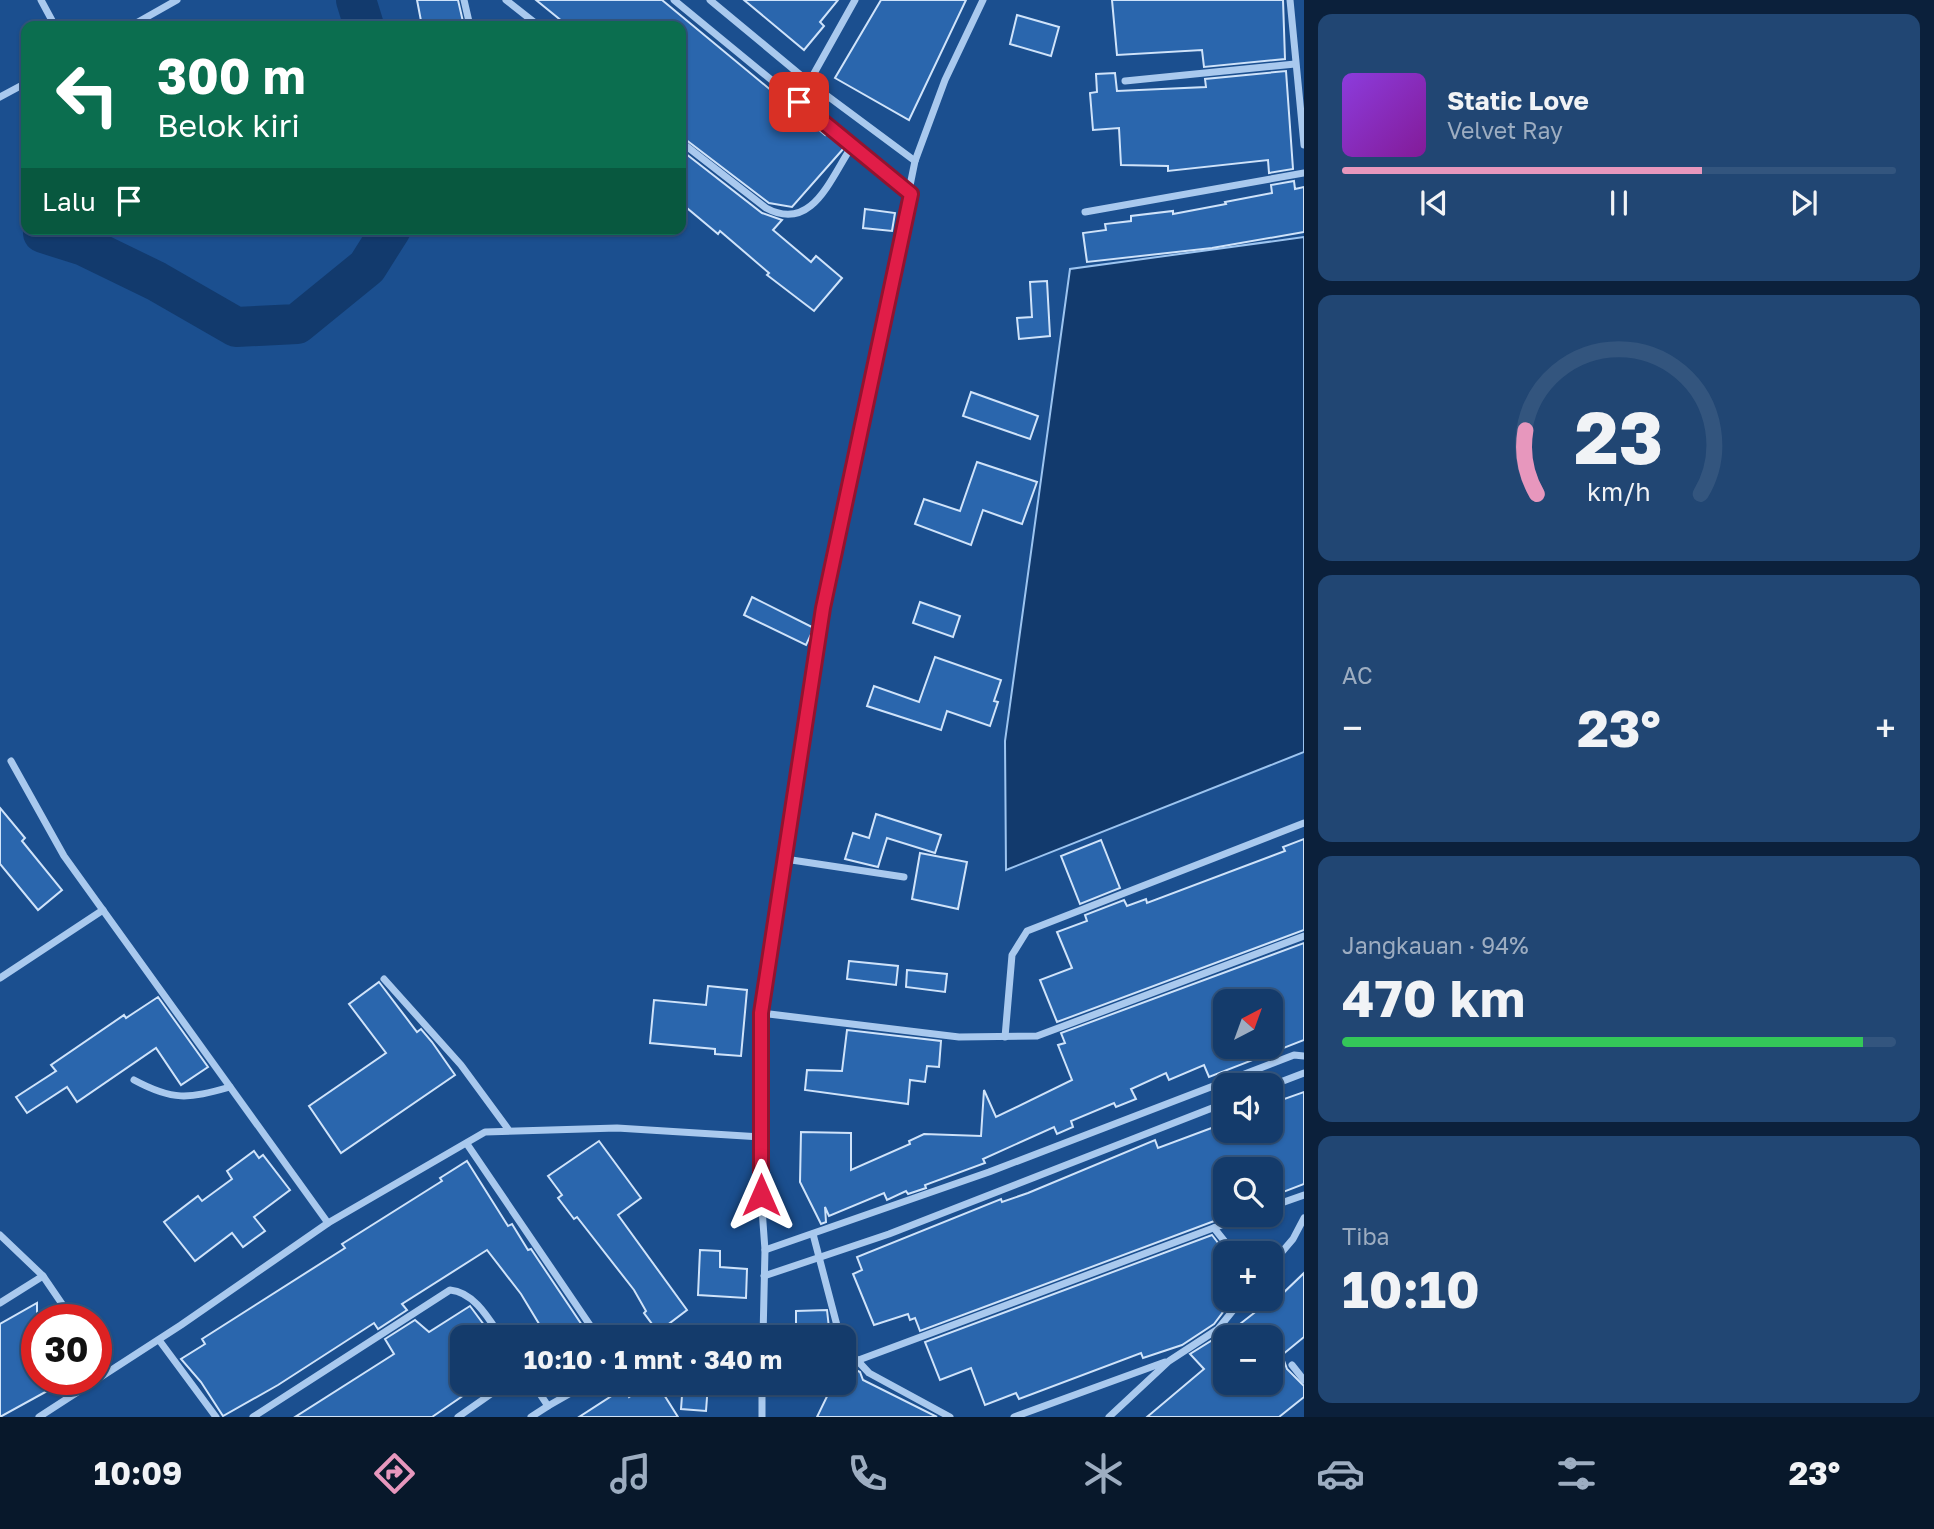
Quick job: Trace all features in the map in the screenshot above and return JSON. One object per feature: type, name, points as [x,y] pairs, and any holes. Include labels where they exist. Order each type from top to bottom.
[{"type":"street","points":[[41,0],[52,21]]},
{"type":"street","points":[[140,21],[177,0]]},
{"type":"street","points":[[464,0],[469,21]]},
{"type":"street","points":[[506,0],[532,21]]},
{"type":"street","points":[[674,0],[911,194]]},
{"type":"street","points":[[710,0],[810,83],[915,161]]},
{"type":"street","points":[[799,102],[855,0]]},
{"type":"street","points":[[763,1325],[765,1250],[761,1013],[830,570],[911,194],[915,161],[945,80],[983,0]]},
{"type":"street","points":[[1290,0],[1304,145]]},
{"type":"street","points":[[1125,82],[1295,64]]},
{"type":"street","points":[[0,97],[21,86]]},
{"type":"street","points":[[686,146],[780,216],[791,216],[810,209],[852,146]]},
{"type":"street","points":[[1085,212],[1304,173]]},
{"type":"street","points":[[11,761],[64,856],[328,1223]]},
{"type":"street","points":[[1005,1037],[1012,955],[1027,931],[1304,823]]},
{"type":"street","points":[[785,859],[904,877]]},
{"type":"street","points":[[0,978],[103,910]]},
{"type":"street","points":[[761,1013],[959,1037],[1037,1035],[1304,936]]},
{"type":"street","points":[[384,979],[461,1065],[508,1129]]},
{"type":"street","points":[[765,1250],[989,1172],[1294,1055],[1304,1056]]},
{"type":"street","points":[[1294,1055],[1304,1063]]},
{"type":"street","points":[[1283,1081],[1304,1073]]},
{"type":"street","points":[[134,1080],[162,1095],[192,1098],[230,1087]]},
{"type":"street","points":[[764,1276],[889,1234],[1213,1108]]},
{"type":"street","points":[[112,1369],[328,1223],[485,1132],[508,1129],[617,1128],[761,1137]]},
{"type":"street","points":[[467,1144],[590,1325]]},
{"type":"street","points":[[1283,1202],[1304,1195]]},
{"type":"street","points":[[1283,1251],[1293,1239],[1304,1217]]},
{"type":"street","points":[[950,1417],[869,1373],[856,1361],[1214,1228],[1224,1241]]},
{"type":"street","points":[[813,1234],[837,1325]]},
{"type":"street","points":[[0,1235],[43,1276],[62,1304]]},
{"type":"street","points":[[0,1303],[43,1276]]},
{"type":"street","points":[[253,1417],[450,1290],[458,1291],[477,1304],[492,1325]]},
{"type":"street","points":[[1109,1417],[1168,1361],[1218,1329],[1233,1311]]},
{"type":"street","points":[[159,1339],[216,1417]]},
{"type":"street","points":[[1014,1417],[1168,1361]]},
{"type":"street","points":[[1292,1365],[1304,1380]]},
{"type":"street","points":[[39,1417],[72,1395]]},
{"type":"street","points":[[458,1417],[489,1395]]},
{"type":"street","points":[[541,1395],[548,1406]]},
{"type":"street","points":[[531,1417],[567,1395]]},
{"type":"street","points":[[762,1395],[762,1417]]},
{"type":"water","points":[[1304,237],[1304,752],[1006,870],[1005,741],[1070,269]]},
{"type":"building","points":[[417,0],[458,0],[463,21],[421,21]]},
{"type":"building","points":[[536,0],[662,0],[844,148],[792,207],[769,203],[686,140],[686,21],[562,21]]},
{"type":"building","points":[[744,0],[838,0],[820,22],[824,26],[804,50]]},
{"type":"building","points":[[881,0],[966,0],[909,120],[835,78]]},
{"type":"building","points":[[1112,0],[1283,0],[1285,59],[1204,67],[1202,50],[1117,55]]},
{"type":"building","points":[[1017,15],[1059,27],[1051,56],[1010,44]]},
{"type":"building","points":[[1286,71],[1293,169],[1269,173],[1268,160],[1168,171],[1168,166],[1121,165],[1119,128],[1093,130],[1090,93],[1097,92],[1096,74],[1115,73],[1117,91],[1206,87],[1205,79]]},
{"type":"building","points":[[686,154],[762,213],[782,220],[773,230],[811,262],[816,256],[842,278],[814,311],[767,275],[769,273],[720,231],[718,234],[686,207]]},
{"type":"building","points":[[1294,181],[1295,189],[1304,187],[1304,232],[1212,248],[1087,262],[1083,233],[1106,230],[1105,224],[1131,221],[1131,216],[1173,211],[1173,214],[1226,204],[1225,202],[1272,193],[1271,185]]},
{"type":"building","points":[[865,209],[895,213],[892,231],[863,228]]},
{"type":"building","points":[[1047,281],[1050,336],[1019,339],[1017,318],[1032,317],[1030,282]]},
{"type":"building","points":[[971,392],[1038,416],[1030,439],[963,416]]},
{"type":"building","points":[[977,462],[1037,482],[1022,524],[983,510],[971,545],[915,524],[924,499],[960,511]]},
{"type":"building","points":[[752,597],[814,628],[806,645],[744,615]]},
{"type":"building","points":[[920,602],[960,616],[953,637],[913,623]]},
{"type":"building","points":[[935,657],[1001,680],[994,701],[998,702],[990,726],[947,711],[941,730],[867,706],[874,686],[919,702]]},
{"type":"building","points":[[0,808],[25,838],[22,841],[62,890],[38,910],[0,864]]},
{"type":"building","points":[[876,814],[941,835],[935,853],[887,838],[878,867],[845,859],[853,833],[869,838]]},
{"type":"building","points":[[1304,839],[1304,930],[1057,1022],[1040,980],[1072,968],[1057,932],[1087,921],[1085,915],[1124,900],[1127,906],[1146,899],[1147,903],[1285,851],[1283,847]]},
{"type":"building","points":[[1101,840],[1120,888],[1080,904],[1061,856]]},
{"type":"building","points":[[920,853],[967,862],[958,909],[912,899]]},
{"type":"building","points":[[1304,943],[1304,1040],[1283,1048],[1283,989],[1213,989],[1213,1059],[1255,1059],[1213,1073],[1209,1077],[1204,1065],[1169,1080],[1166,1073],[1131,1089],[1136,1099],[1116,1107],[1114,1103],[1071,1121],[1073,1127],[1057,1134],[1054,1127],[983,1159],[985,1163],[925,1185],[926,1188],[908,1194],[906,1191],[887,1200],[884,1193],[829,1216],[825,1207],[826,1222],[821,1224],[800,1182],[801,1132],[851,1133],[851,1170],[910,1144],[909,1141],[924,1134],[981,1136],[984,1090],[996,1117],[1072,1080],[1058,1045],[1065,1043],[1061,1033]]},
{"type":"building","points":[[849,961],[898,966],[896,985],[847,979]]},
{"type":"building","points":[[907,970],[947,974],[945,992],[906,987]]},
{"type":"building","points":[[379,982],[417,1032],[421,1029],[432,1042],[455,1075],[341,1153],[309,1106],[386,1053],[349,1004]]},
{"type":"building","points":[[708,986],[747,990],[741,1056],[715,1054],[715,1049],[650,1043],[654,1000],[706,1005]]},
{"type":"building","points":[[158,997],[208,1067],[181,1085],[156,1048],[77,1102],[67,1087],[27,1113],[16,1097],[56,1071],[51,1065],[124,1015],[126,1018]]},
{"type":"building","points":[[847,1030],[941,1041],[939,1067],[927,1066],[925,1082],[910,1080],[908,1104],[805,1090],[807,1070],[842,1071]]},
{"type":"building","points":[[1304,1092],[1304,1184],[1283,1192],[1283,1157],[1213,1157],[1213,1221],[920,1331],[915,1318],[910,1320],[908,1314],[874,1325],[853,1274],[862,1270],[857,1257],[1001,1199],[1002,1202],[1028,1193],[1155,1140],[1158,1148],[1213,1127],[1213,1143],[1283,1143],[1283,1099]]},
{"type":"building","points":[[599,1141],[641,1198],[618,1215],[687,1310],[667,1325],[653,1325],[634,1290],[577,1217],[574,1219],[558,1198],[562,1195],[548,1176]]},
{"type":"building","points":[[254,1151],[259,1158],[263,1155],[290,1190],[254,1217],[265,1231],[243,1247],[232,1233],[195,1261],[164,1222],[198,1196],[202,1201],[232,1179],[227,1171]]},
{"type":"building","points":[[467,1161],[508,1226],[512,1224],[528,1250],[531,1249],[582,1325],[540,1325],[521,1294],[487,1250],[402,1304],[407,1310],[378,1329],[374,1323],[278,1385],[223,1416],[201,1382],[181,1359],[205,1344],[202,1339],[345,1248],[342,1244],[442,1181],[440,1178]]},
{"type":"building","points":[[1212,1235],[1217,1241],[1213,1241],[1213,1311],[1223,1312],[1214,1324],[1182,1345],[1143,1358],[1141,1353],[1019,1399],[1016,1393],[985,1405],[971,1368],[940,1380],[925,1342]]},
{"type":"building","points":[[700,1250],[720,1251],[720,1267],[747,1269],[746,1298],[698,1295]]},
{"type":"building","points":[[1304,1273],[1304,1337],[1283,1354],[1283,1325],[1239,1325],[1257,1311],[1283,1311],[1283,1293]]},
{"type":"building","points":[[470,1306],[484,1325],[450,1325],[450,1395],[464,1395],[432,1417],[295,1417],[394,1354],[385,1339],[415,1320],[429,1332]]},
{"type":"building","points":[[827,1310],[829,1325],[796,1325],[796,1311]]},
{"type":"building","points":[[21,1312],[21,1395],[40,1395],[0,1417],[0,1324]]},
{"type":"building","points":[[1213,1340],[1213,1395],[1283,1395],[1283,1358],[1287,1369],[1304,1386],[1304,1397],[1279,1417],[1147,1417],[1204,1369],[1190,1354]]},
{"type":"building","points":[[856,1370],[860,1372],[863,1380],[937,1417],[817,1417],[828,1395],[856,1395]]},
{"type":"building","points":[[613,1395],[664,1395],[678,1417],[579,1417]]},
{"type":"building","points":[[682,1395],[707,1395],[706,1411],[681,1409]]},
{"type":"waterway","points":[[356,0],[362,21]]},
{"type":"waterway","points":[[49,235],[84,246],[156,281],[236,327],[297,324],[367,267],[387,235]]},
{"type":"route","points":[[761,1195],[761,1013],[823,608],[911,194],[799,102]]}]
